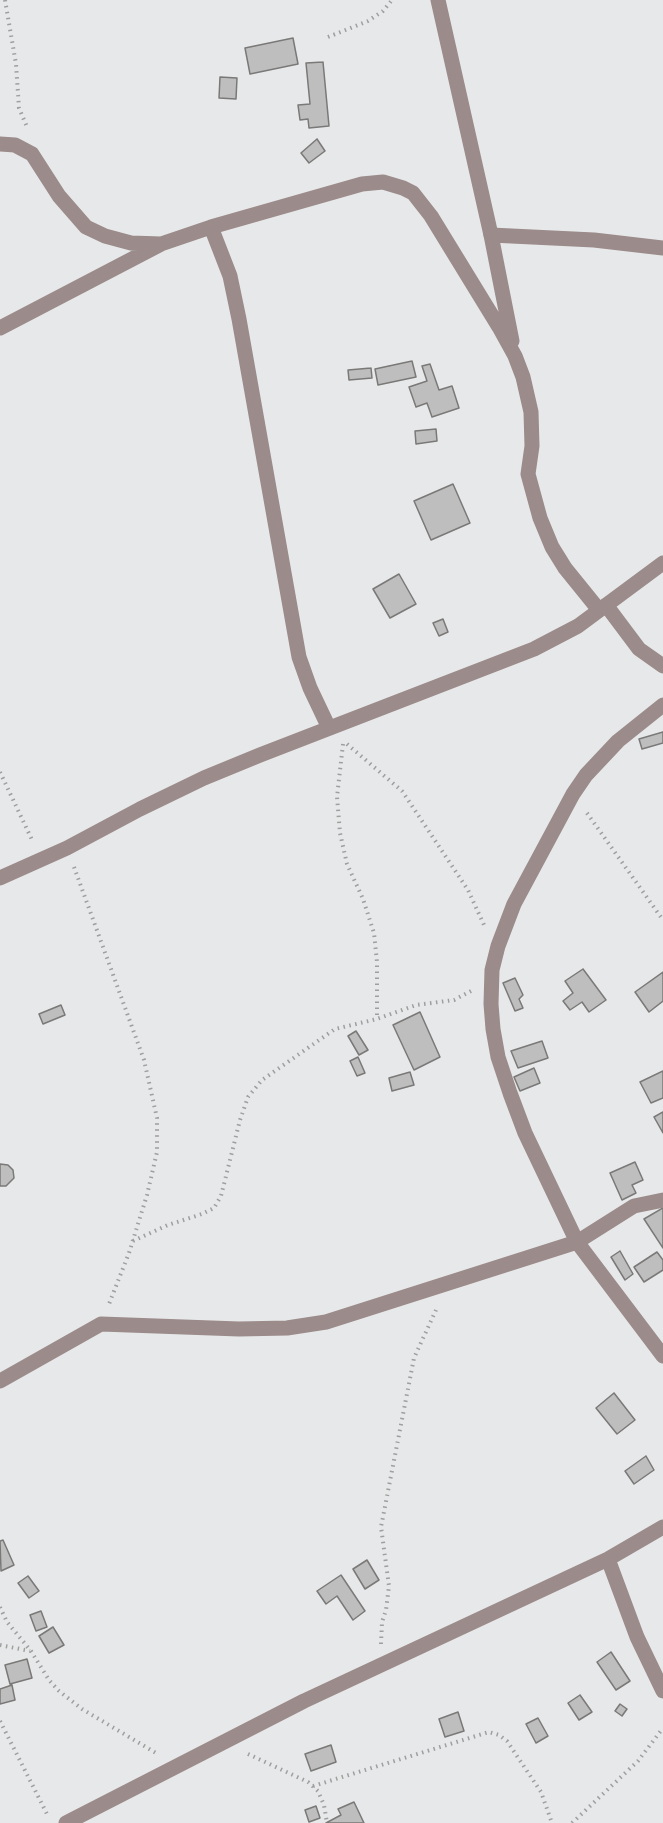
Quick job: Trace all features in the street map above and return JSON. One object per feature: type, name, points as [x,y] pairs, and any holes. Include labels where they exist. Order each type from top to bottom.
[{"type":"street","points":[[438,0],[491,235],[514,356]]},
{"type":"street","points":[[0,144],[15,145],[32,154],[58,196],[86,227],[105,236],[131,243],[161,244]]},
{"type":"street","points":[[0,328],[161,244],[211,227],[362,184],[383,182],[413,193],[431,216],[499,327],[523,377],[531,412],[532,446],[528,474],[540,518],[552,547],[565,568],[639,649],[663,666]]},
{"type":"street","points":[[211,227],[230,276],[239,319],[299,657],[328,728]]},
{"type":"street","points":[[491,235],[594,240],[663,248]]},
{"type":"street","points":[[0,878],[67,848],[204,778],[534,649],[578,626],[663,563]]},
{"type":"street","points":[[663,705],[611,749],[573,794],[514,904],[498,946],[492,970],[493,1029],[498,1057],[525,1133],[577,1242],[663,1356]]},
{"type":"street","points":[[0,1381],[101,1324],[240,1329],[287,1328],[326,1322],[577,1242],[634,1206],[663,1200]]},
{"type":"street","points":[[66,1823],[304,1701],[608,1559],[663,1527]]},
{"type":"street","points":[[608,1559],[638,1636],[663,1691]]},
{"type":"path","points":[[5,0],[16,64],[19,108],[28,130],[32,154]]},
{"type":"path","points":[[328,37],[368,21],[383,11],[392,0]]},
{"type":"path","points":[[377,1019],[377,962],[374,933],[363,899],[347,864],[340,834],[337,797],[343,740],[402,790],[468,890],[483,925],[498,946]]},
{"type":"path","points":[[0,771],[42,859]]},
{"type":"path","points":[[573,794],[663,920]]},
{"type":"path","points":[[67,848],[144,1060],[157,1118],[157,1152],[147,1195],[101,1324]]},
{"type":"path","points":[[132,1241],[214,1208],[221,1196],[248,1097],[262,1080],[334,1029],[377,1019],[416,1005],[453,1000],[471,992],[492,970]]},
{"type":"path","points":[[382,1665],[381,1622],[386,1610],[389,1586],[381,1527],[414,1358],[447,1284]]},
{"type":"path","points":[[0,1607],[7,1622],[31,1651],[49,1680],[74,1703],[177,1766]]},
{"type":"path","points":[[0,1645],[31,1651]]},
{"type":"path","points":[[0,1721],[51,1823]]},
{"type":"path","points":[[572,1823],[639,1761],[663,1728]]},
{"type":"path","points":[[313,1786],[489,1732],[499,1734],[507,1740],[541,1792],[552,1823]]},
{"type":"path","points":[[224,1743],[308,1782],[318,1791],[324,1805],[327,1823]]},
{"type":"building","points":[[293,38],[298,64],[250,74],[245,48]]},
{"type":"building","points":[[323,62],[329,126],[309,128],[308,119],[300,120],[298,105],[310,104],[306,63]]},
{"type":"building","points":[[220,77],[237,78],[236,99],[219,98]]},
{"type":"building","points":[[317,139],[325,151],[309,163],[301,153]]},
{"type":"building","points":[[412,361],[416,377],[378,385],[375,369]]},
{"type":"building","points":[[430,364],[439,390],[452,386],[459,408],[432,417],[427,403],[416,407],[409,387],[427,381],[422,366]]},
{"type":"building","points":[[371,368],[372,378],[349,380],[348,370]]},
{"type":"building","points":[[436,429],[437,441],[416,444],[415,431]]},
{"type":"building","points":[[453,484],[470,523],[431,540],[414,501]]},
{"type":"building","points":[[399,574],[416,604],[390,618],[373,589]]},
{"type":"building","points":[[443,619],[448,632],[439,636],[433,623]]},
{"type":"building","points":[[663,732],[663,743],[642,749],[639,739]]},
{"type":"building","points":[[583,969],[606,1000],[589,1012],[582,1002],[570,1010],[563,1001],[573,993],[565,981]]},
{"type":"building","points":[[663,972],[663,1001],[649,1012],[635,992]]},
{"type":"building","points":[[515,978],[523,995],[519,999],[523,1008],[515,1011],[503,983]]},
{"type":"building","points":[[61,1005],[65,1015],[43,1024],[39,1014]]},
{"type":"building","points":[[420,1012],[440,1057],[414,1070],[393,1025]]},
{"type":"building","points":[[356,1031],[368,1050],[359,1055],[348,1036]]},
{"type":"building","points":[[542,1041],[548,1058],[518,1068],[511,1051]]},
{"type":"building","points":[[358,1057],[365,1073],[357,1076],[350,1061]]},
{"type":"building","points":[[534,1068],[540,1083],[520,1091],[514,1077]]},
{"type":"building","points":[[663,1071],[663,1098],[651,1103],[640,1082]]},
{"type":"building","points":[[410,1072],[414,1085],[392,1091],[389,1078]]},
{"type":"building","points":[[663,1112],[663,1133],[654,1117]]},
{"type":"building","points":[[635,1162],[643,1180],[632,1185],[636,1193],[622,1200],[610,1173]]},
{"type":"building","points":[[0,1164],[8,1165],[13,1170],[14,1178],[6,1186],[0,1186]]},
{"type":"building","points":[[663,1208],[663,1248],[644,1219]]},
{"type":"building","points":[[620,1251],[633,1274],[625,1280],[611,1257]]},
{"type":"building","points":[[657,1252],[663,1260],[663,1270],[644,1282],[634,1267]]},
{"type":"building","points":[[614,1393],[635,1420],[617,1434],[596,1408]]},
{"type":"building","points":[[646,1456],[654,1470],[634,1484],[625,1471]]},
{"type":"building","points":[[3,1540],[14,1565],[1,1571],[0,1541]]},
{"type":"building","points":[[367,1560],[379,1580],[365,1589],[353,1569]]},
{"type":"building","points":[[341,1575],[365,1611],[353,1620],[337,1596],[326,1604],[317,1591]]},
{"type":"building","points":[[28,1576],[39,1591],[29,1598],[18,1583]]},
{"type":"building","points":[[41,1611],[47,1627],[36,1631],[30,1615]]},
{"type":"building","points":[[53,1627],[64,1645],[49,1653],[39,1636]]},
{"type":"building","points":[[611,1652],[630,1681],[616,1690],[597,1662]]},
{"type":"building","points":[[27,1659],[32,1678],[10,1684],[5,1665]]},
{"type":"building","points":[[12,1685],[15,1700],[0,1704],[0,1689]]},
{"type":"building","points":[[580,1695],[592,1712],[579,1720],[568,1703]]},
{"type":"building","points":[[620,1704],[627,1709],[622,1716],[615,1711]]},
{"type":"building","points":[[458,1712],[464,1731],[445,1737],[439,1719]]},
{"type":"building","points":[[538,1718],[548,1736],[536,1743],[526,1724]]},
{"type":"building","points":[[331,1745],[336,1762],[311,1771],[305,1754]]},
{"type":"building","points":[[354,1802],[364,1823],[326,1823],[341,1815],[338,1809]]},
{"type":"building","points":[[316,1806],[320,1818],[309,1822],[305,1810]]}]
